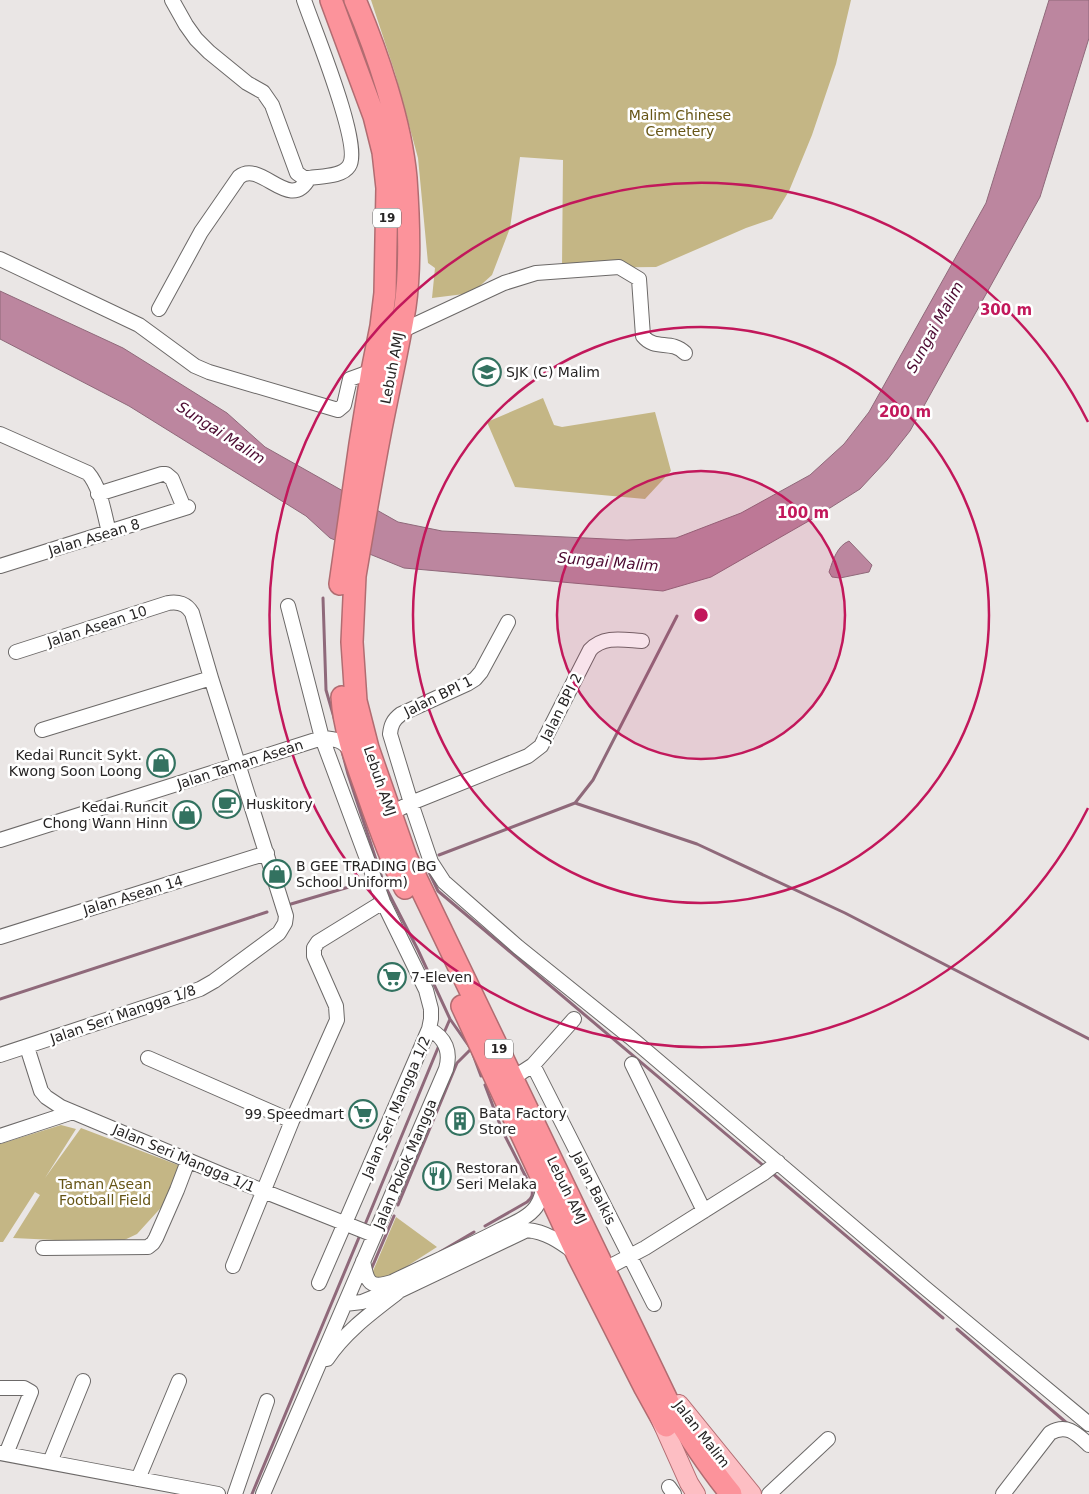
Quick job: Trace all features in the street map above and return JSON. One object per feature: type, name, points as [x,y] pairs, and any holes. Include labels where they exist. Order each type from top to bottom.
[{"type":"highway","name":"Lebuh AMJ","points":[[330,0],[374,116],[383,152],[386,179],[388,211],[385,293],[372,371],[369,444]]},
{"type":"highway","name":"Lebuh AMJ","points":[[355,0],[371,39],[396,123],[406,176],[408,270],[405,307],[369,444],[339,635],[342,703],[345,718],[356,762],[391,860],[470,1022],[578,1256],[653,1404],[689,1462],[713,1494]]},
{"type":"highway","name":"Lebuh AMJ","points":[[348,576],[356,701],[368,748],[406,857],[669,1404],[717,1478],[731,1494]]},
{"type":"main road","name":"Jalan Malim","points":[[654,1372],[713,1448],[752,1494]]},
{"type":"main road","name":"Jalan Malim","points":[[653,1404],[689,1483],[696,1494]]},
{"type":"street","points":[[172,0],[196,39],[209,52],[262,92],[272,105],[297,173],[304,178],[310,178],[345,171],[350,165],[352,150],[347,121],[304,0]]},
{"type":"street","points":[[159,309],[201,232],[240,177],[244,174],[253,173],[289,190],[296,191],[301,189],[310,178]]},
{"type":"street","points":[[0,259],[139,324],[195,366],[209,372],[338,410],[344,405],[350,379],[372,371]]},
{"type":"street","points":[[399,332],[504,282],[523,276],[556,270],[618,267],[640,279],[643,336],[653,344],[674,345],[685,353]]},
{"type":"street","points":[[0,434],[83,470],[91,477],[109,532]]},
{"type":"street","name":"Jalan Asean 8","points":[[0,566],[186,508],[172,479],[166,474],[98,494]]},
{"type":"street","name":"Jalan Asean 10","points":[[16,652],[168,603],[178,603],[188,607],[192,613],[211,678]]},
{"type":"street","name":"Jalan Seri Mangga 1/2","points":[[288,606],[322,738],[383,902],[426,990],[434,1032],[361,1230],[319,1283]]},
{"type":"street","name":"Jalan BPI 1","points":[[508,622],[475,679],[401,714],[394,719],[390,734],[431,862],[444,882],[518,946],[630,1037],[770,1168],[924,1287],[1089,1424]]},
{"type":"street","name":"Jalan BPI 2","points":[[391,813],[411,803],[528,756],[537,750],[546,737],[590,650],[595,645],[608,640],[642,641]]},
{"type":"street","points":[[42,730],[211,678],[266,853]]},
{"type":"street","points":[[322,738],[339,726],[345,718]]},
{"type":"street","name":"Jalan Taman Asean","points":[[0,840],[322,738],[338,740],[344,743],[356,762]]},
{"type":"street","name":"Jalan Seri Mangga 1/8","points":[[0,1055],[200,989],[279,934],[285,923],[286,916],[266,853]]},
{"type":"street","name":"Jalan Asean 14","points":[[0,937],[266,853]]},
{"type":"street","points":[[233,1266],[235,1257],[292,1121],[337,1020],[336,1006],[314,956],[314,948],[318,942],[383,902]]},
{"type":"street","points":[[513,1078],[532,1065],[574,1019]]},
{"type":"street","name":"Jalan Pokok Mangga","points":[[263,1494],[363,1261],[361,1230],[446,1069],[448,1060],[447,1048],[434,1032]]},
{"type":"street","name":"Jalan Seri Mangga 1/1","points":[[27,1047],[38,1082],[46,1097],[61,1107],[188,1161],[361,1230]]},
{"type":"street","points":[[148,1058],[292,1121]]},
{"type":"street","points":[[632,1064],[704,1211]]},
{"type":"street","name":"Jalan Balkis","points":[[532,1065],[654,1304]]},
{"type":"street","points":[[0,1136],[73,1112]]},
{"type":"street","points":[[43,1248],[148,1247],[156,1238],[188,1161]]},
{"type":"street","points":[[605,1269],[645,1248],[770,1168]]},
{"type":"street","points":[[310,1383],[335,1348],[396,1286],[523,1217],[535,1208],[543,1187],[542,1179]]},
{"type":"street","points":[[346,1304],[362,1302],[384,1293],[385,1287],[396,1286],[527,1230],[554,1237],[578,1256]]},
{"type":"street","points":[[363,1261],[370,1283],[396,1286]]},
{"type":"street","points":[[50,1462],[83,1381]]},
{"type":"street","points":[[138,1479],[179,1381]]},
{"type":"street","points":[[0,1388],[24,1388],[31,1392],[3,1453],[218,1494]]},
{"type":"street","points":[[235,1494],[267,1401]]},
{"type":"street","points":[[1003,1494],[1050,1433],[1057,1429],[1075,1432],[1089,1445]]},
{"type":"street","points":[[769,1494],[828,1439]]},
{"type":"green space","name":"Malim Chinese Cemetery","points":[[371,0],[851,0],[836,64],[812,135],[789,191],[772,219],[746,228],[656,267],[562,268],[563,160],[520,157],[510,228],[492,275],[472,293],[432,298],[435,268],[428,263],[418,158],[395,73]]},
{"type":"green space","points":[[543,398],[554,425],[562,427],[655,412],[671,471],[645,499],[515,487],[487,422]]},
{"type":"green space","name":"Taman Asean Football Field","points":[[61,1125],[76,1129],[45,1178],[81,1128],[178,1165],[177,1190],[137,1234],[118,1243],[13,1238],[40,1195],[35,1192],[3,1242],[0,1242],[0,1144]]},
{"type":"green space","points":[[396,1217],[437,1247],[387,1279],[380,1280],[373,1276],[373,1271]]},
{"type":"water","name":"Sungai Malim","points":[[1049,0],[1089,0],[1089,38],[1040,197],[910,431],[887,460],[860,489],[814,518],[711,577],[663,591],[404,568],[330,538],[306,516],[129,406],[0,339],[0,291],[123,348],[227,413],[265,447],[398,522],[442,531],[627,540],[676,538],[741,513],[810,475],[844,444],[869,412],[986,203]]},
{"type":"water","points":[[849,541],[872,565],[869,572],[840,578],[832,577],[829,572],[834,558],[841,546]]},
{"type":"waterway","points":[[323,598],[326,690],[335,721]]},
{"type":"waterway","points":[[439,855],[575,803],[593,780],[677,616]]},
{"type":"waterway","points":[[342,751],[384,884],[418,950],[450,1019],[471,1049],[481,1076]]},
{"type":"waterway","points":[[575,803],[697,844],[845,913],[1089,1039]]},
{"type":"waterway","points":[[428,870],[438,891],[765,1167]]},
{"type":"waterway","points":[[291,904],[359,884]]},
{"type":"waterway","points":[[0,999],[267,912]]},
{"type":"waterway","points":[[443,1035],[450,1019]]},
{"type":"waterway","points":[[364,1227],[440,1043]]},
{"type":"waterway","points":[[398,1205],[457,1063],[471,1049]]},
{"type":"waterway","points":[[485,1085],[502,1130],[532,1189],[531,1198],[527,1202],[485,1226]]},
{"type":"waterway","points":[[772,1173],[943,1318]]},
{"type":"waterway","points":[[370,1272],[394,1216]]},
{"type":"waterway","points":[[440,1252],[474,1232]]},
{"type":"waterway","points":[[252,1494],[360,1235]]},
{"type":"waterway","points":[[957,1329],[1068,1424]]},
{"type":"place","name":"SJK (C) Malim","points":[[487,372]]},
{"type":"place","name":"Kedai Runcit Sykt. Kwong Soon Loong","points":[[161,763]]},
{"type":"place","name":"Huskitory","points":[[227,804]]},
{"type":"place","name":"Kedai Runcit Chong Wann Hinn","points":[[187,815]]},
{"type":"place","name":"B GEE TRADING (BG School Uniform)","points":[[277,874]]},
{"type":"place","name":"7-Eleven","points":[[392,977]]},
{"type":"place","name":"99 Speedmart","points":[[363,1114]]},
{"type":"place","name":"Bata Factory Store","points":[[460,1121]]},
{"type":"place","name":"Restoran Seri Melaka","points":[[437,1176]]}]
